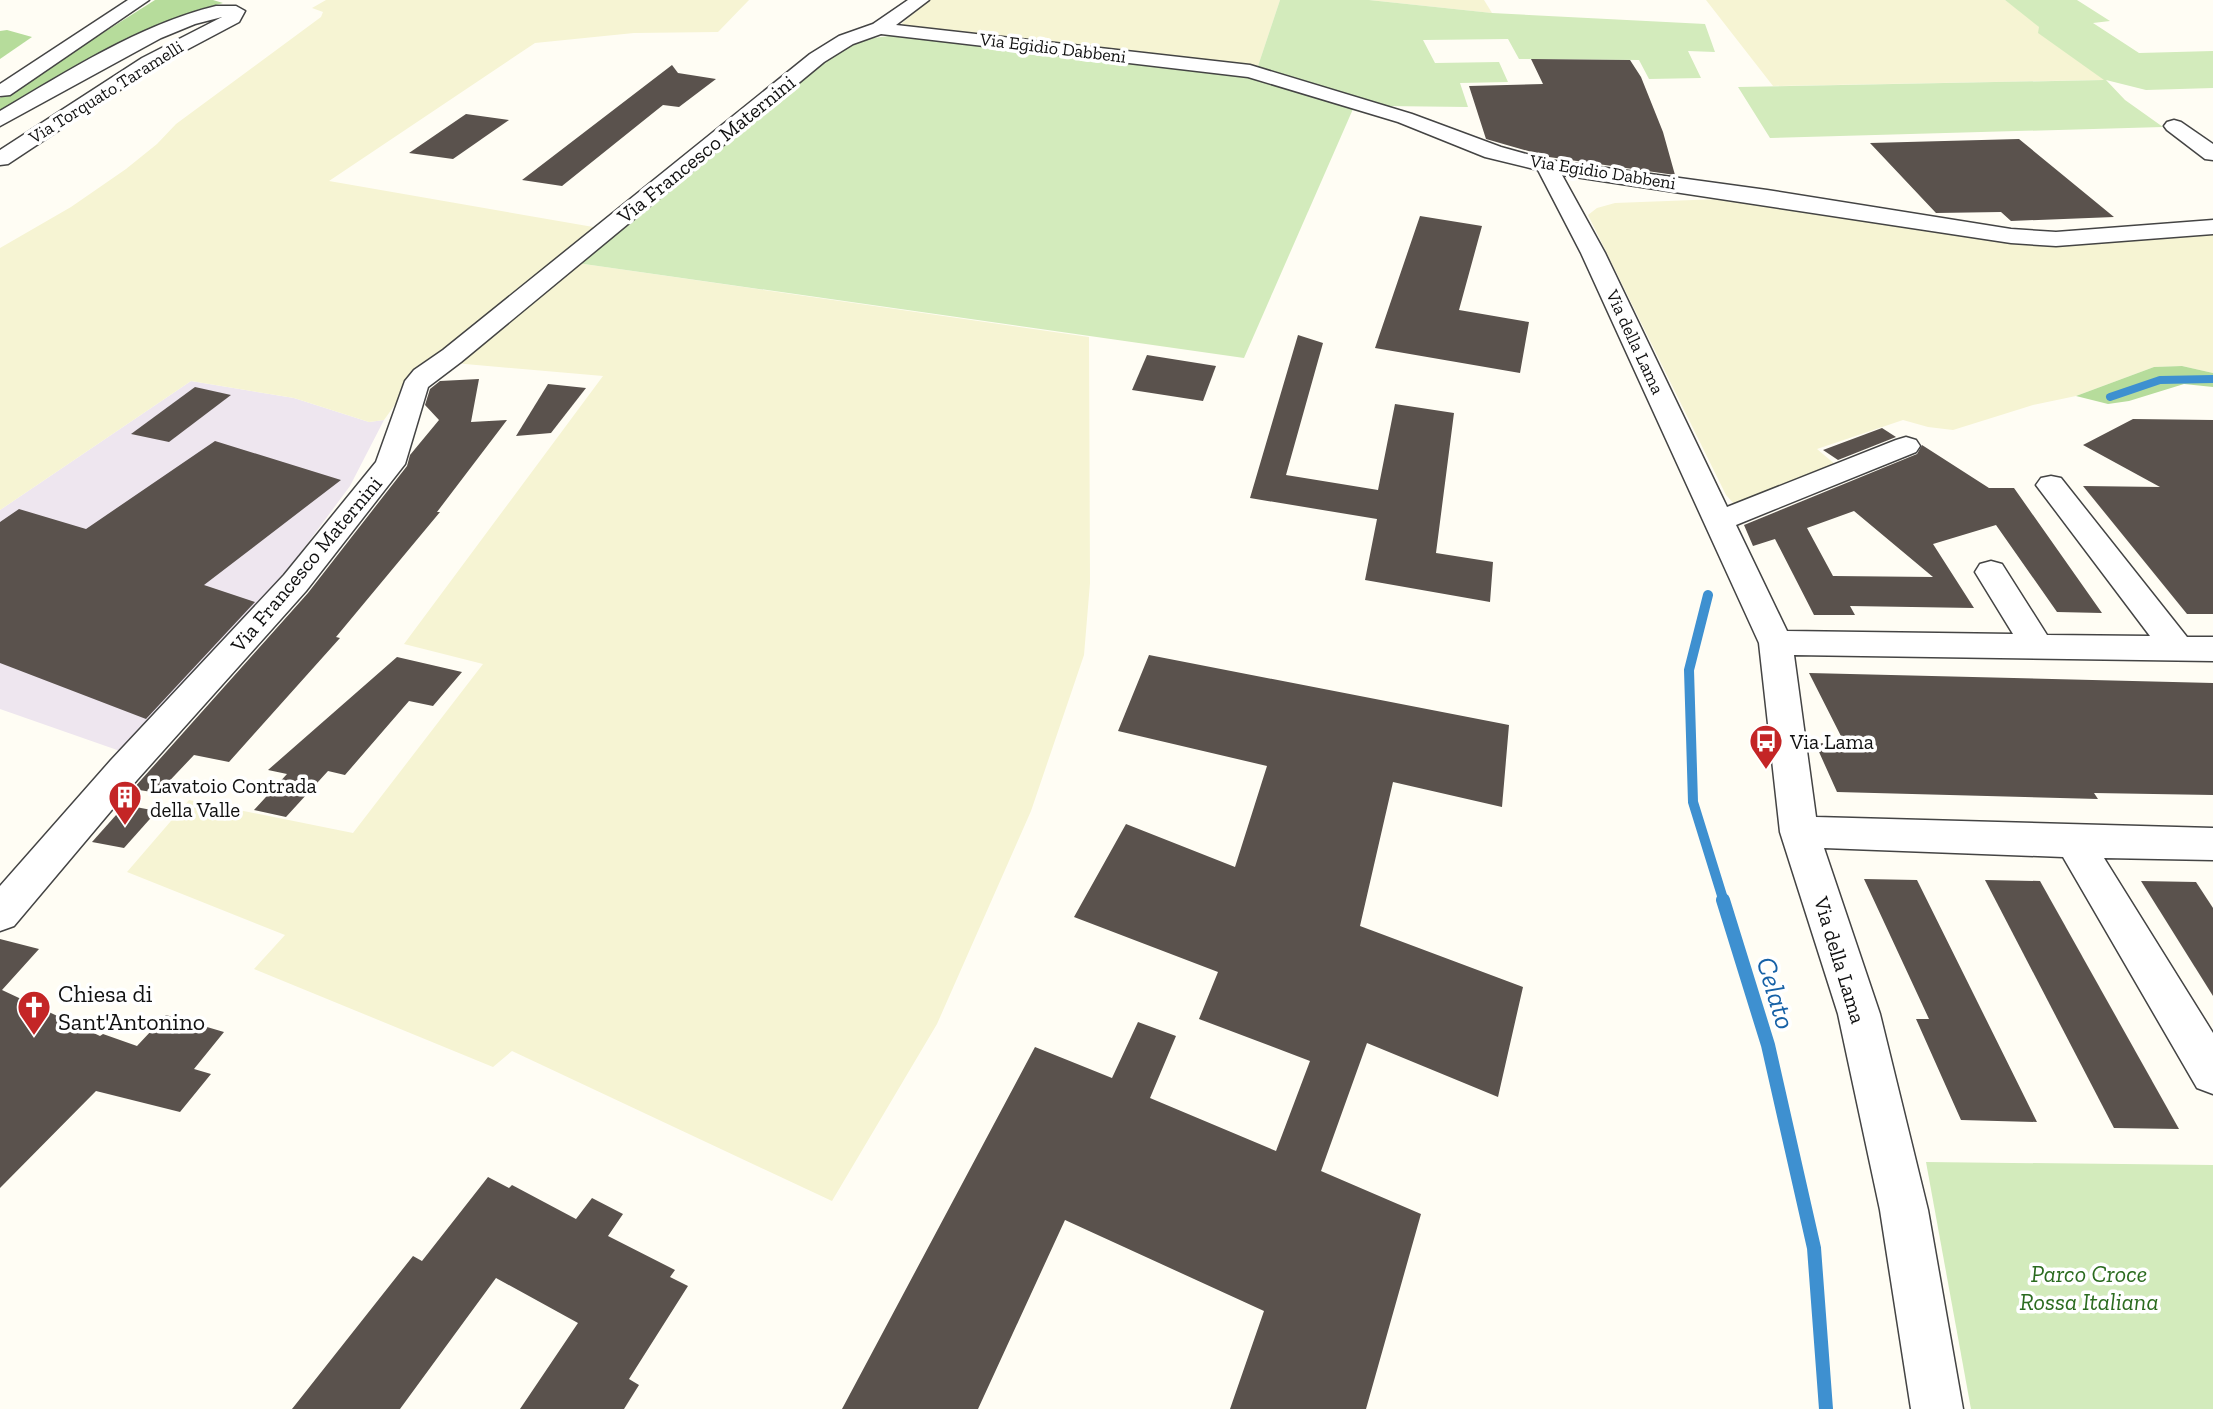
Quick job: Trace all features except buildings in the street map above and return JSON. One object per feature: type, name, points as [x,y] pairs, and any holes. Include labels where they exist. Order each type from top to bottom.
[{"type":"street","points":[[0,93],[140,0]]},
{"type":"street","points":[[879,28],[920,0]]},
{"type":"street","name":"Via Torquato Taramelli","points":[[0,120],[59,83],[192,17],[221,9],[236,11],[233,18],[149,62],[0,159]]},
{"type":"street","name":"Via Egidio Dabbeni","points":[[879,28],[1250,71],[1405,118],[1493,152],[1547,166],[2011,236],[2056,239],[2213,227]]},
{"type":"street","name":"Via Francesco Maternini","points":[[0,914],[124,770],[295,583],[390,464],[410,400],[423,376],[453,356],[817,58],[846,40],[879,28]]},
{"type":"street","points":[[2174,126],[2213,154]]},
{"type":"street","name":"Via della Lama","points":[[1547,166],[1593,253],[1776,643],[1799,832],[1859,1014],[1904,1210],[1937,1409]]},
{"type":"street","points":[[1719,521],[1906,446]]},
{"type":"street","points":[[2051,485],[2178,649]]},
{"type":"street","points":[[1991,572],[2038,647]]},
{"type":"street","points":[[1776,643],[2213,649]]},
{"type":"street","points":[[1799,832],[2213,844]]},
{"type":"street","points":[[2074,842],[2213,1073]]},
{"type":"shaded area","points":[[326,0],[749,0],[718,32],[634,33],[535,43],[329,181],[599,228],[414,378],[384,420],[369,422],[294,398],[191,381],[0,510],[0,248],[71,207],[126,169],[157,144],[176,124],[321,17],[323,12],[312,8]]},
{"type":"shaded area","points":[[929,0],[1280,0],[1257,69],[900,25]]},
{"type":"shaded area","points":[[1369,0],[1484,0],[1492,13]]},
{"type":"shaded area","points":[[1706,0],[2005,0],[2034,21],[2039,27],[2039,33],[2105,80],[1773,86]]},
{"type":"shaded area","points":[[1746,198],[2054,246],[2213,234],[2213,373],[2182,366],[2154,367],[2076,396],[2033,405],[1953,430],[1903,420],[1817,449],[1836,465],[1735,505],[1726,495],[1588,215],[1597,208],[1615,203]]},
{"type":"shaded area","points":[[577,263],[1089,337],[1090,583],[1084,655],[1031,811],[937,1024],[832,1201],[512,1051],[493,1067],[254,969],[285,935],[127,872],[189,800],[353,833],[483,664],[404,644],[603,376],[454,363]]},
{"type":"shaded area","points":[[191,381],[294,398],[369,422],[384,420],[350,486],[267,598],[120,751],[0,709],[0,510]]},
{"type":"green space","points":[[155,0],[213,0],[223,3],[197,10],[156,29],[0,112],[0,98]]},
{"type":"green space","points":[[1280,0],[1369,0],[1492,13],[1705,24],[1715,52],[1688,51],[1701,78],[1649,79],[1639,60],[1519,59],[1508,39],[1423,40],[1435,63],[1499,62],[1508,82],[1460,83],[1468,107],[1384,106],[1257,69]]},
{"type":"green space","points":[[2005,0],[2077,0],[2110,21],[2093,23],[2139,53],[2213,51],[2213,88],[2146,90],[2106,80],[2125,100],[2163,127],[1770,138],[1738,87],[2104,80],[2038,33],[2039,27]]},
{"type":"green space","points":[[7,30],[32,37],[0,59],[0,31]]},
{"type":"green space","points":[[897,35],[1237,73],[1353,109],[1244,358],[577,263],[850,41]]},
{"type":"green space","points":[[2182,366],[2213,373],[2213,387],[2184,384],[2129,401],[2108,404],[2076,396],[2154,367]]},
{"type":"green space","name":"Parco Croce Rossa Italiana","points":[[1926,1162],[2213,1165],[2213,1409],[1971,1409]]},
{"type":"waterway","name":"Celato","points":[[2110,397],[2160,380],[2213,379]]},
{"type":"waterway","name":"Celato","points":[[1708,595],[1689,670],[1693,802],[1724,902]]},
{"type":"waterway","name":"Celato","points":[[1723,900],[1768,1045],[1814,1248],[1826,1409]]},
{"type":"place","name":"Via Lama","points":[[1766,771]]},
{"type":"place","name":"Lavatoio Contrada della Valle","points":[[125,827]]},
{"type":"place","name":"Chiesa di Sant'Antonino","points":[[34,1037]]}]
